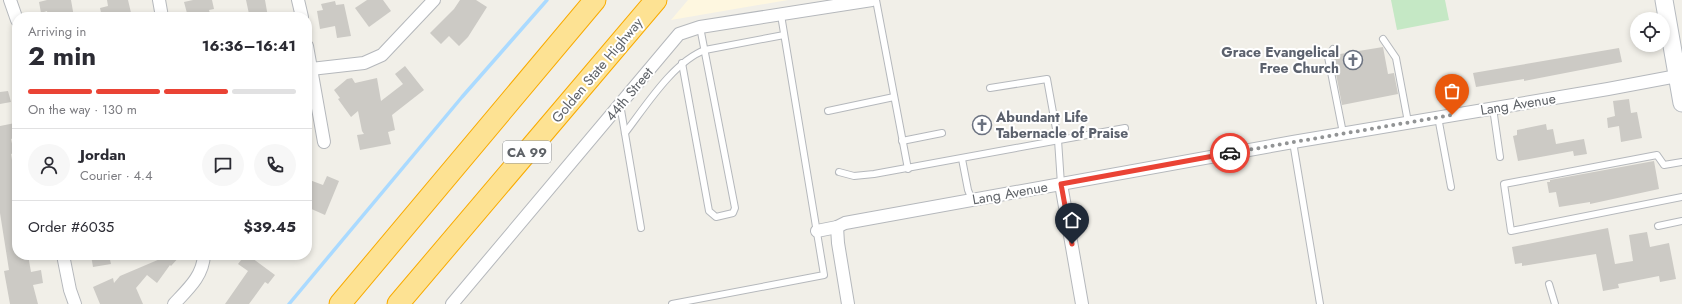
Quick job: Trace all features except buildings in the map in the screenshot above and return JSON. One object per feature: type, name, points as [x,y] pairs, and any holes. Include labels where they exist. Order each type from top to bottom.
[{"type":"highway","name":"CA 99","points":[[340,304],[595,0]]},
{"type":"highway","name":"Golden State Highway","points":[[398,304],[656,0]]},
{"type":"main road","points":[[1664,0],[1682,103]]},
{"type":"street","points":[[10,0],[14,12]]},
{"type":"street","points":[[159,0],[161,12]]},
{"type":"street","points":[[298,0],[301,12]]},
{"type":"street","points":[[312,69],[364,63],[382,55],[434,0]]},
{"type":"street","name":"44th Street","points":[[452,304],[679,34],[700,27],[872,0]]},
{"type":"street","points":[[312,75],[324,142]]},
{"type":"street","name":"Lang Avenue","points":[[817,231],[845,224],[972,200],[1293,142],[1677,76]]},
{"type":"street","points":[[1061,184],[1082,304]]},
{"type":"street","points":[[837,227],[838,243],[848,304]]},
{"type":"street","points":[[64,260],[70,290],[75,304]]},
{"type":"street","points":[[174,304],[195,281],[204,264],[204,260]]},
{"type":"lane","points":[[876,0],[908,169]]},
{"type":"lane","points":[[672,304],[824,276],[781,15]]},
{"type":"lane","points":[[682,63],[709,211],[716,217],[731,214],[735,208],[700,27]]},
{"type":"lane","points":[[625,132],[682,63],[695,54],[705,50],[784,35]]},
{"type":"lane","points":[[1383,39],[1396,58],[1408,122]]},
{"type":"lane","points":[[1333,49],[1328,57],[1343,133]]},
{"type":"lane","points":[[990,88],[1047,79],[1058,140],[1061,184]]},
{"type":"lane","points":[[828,111],[894,97]]},
{"type":"lane","points":[[620,104],[641,228]]},
{"type":"lane","points":[[1493,108],[1500,157]]},
{"type":"lane","points":[[1438,117],[1452,188]]},
{"type":"lane","points":[[839,172],[854,176],[908,169],[1125,128]]},
{"type":"lane","points":[[902,141],[942,132]]},
{"type":"lane","points":[[1293,142],[1320,304]]},
{"type":"lane","points":[[1682,162],[1664,165],[1657,155],[1504,184],[1511,230],[1682,197]]},
{"type":"lane","points":[[962,159],[968,190],[972,200]]},
{"type":"lane","points":[[1658,226],[1682,221]]},
{"type":"lane","points":[[1548,284],[1555,304]]},
{"type":"shaded area","points":[[688,0],[788,0],[671,20]]},
{"type":"green space","points":[[1391,0],[1445,0],[1449,20],[1397,30]]},
{"type":"waterway","points":[[289,304],[462,97],[547,0]]},
{"type":"way so far","points":[[1230,153],[1452,115]]},
{"type":"place","name":"Grace Evangelical Free Church","points":[[1353,60]]},
{"type":"place","name":"Abundant Life Tabernacle of Praise","points":[[982,125]]},
{"type":"route","points":[[1072,244],[1061,184],[1230,153]]}]
